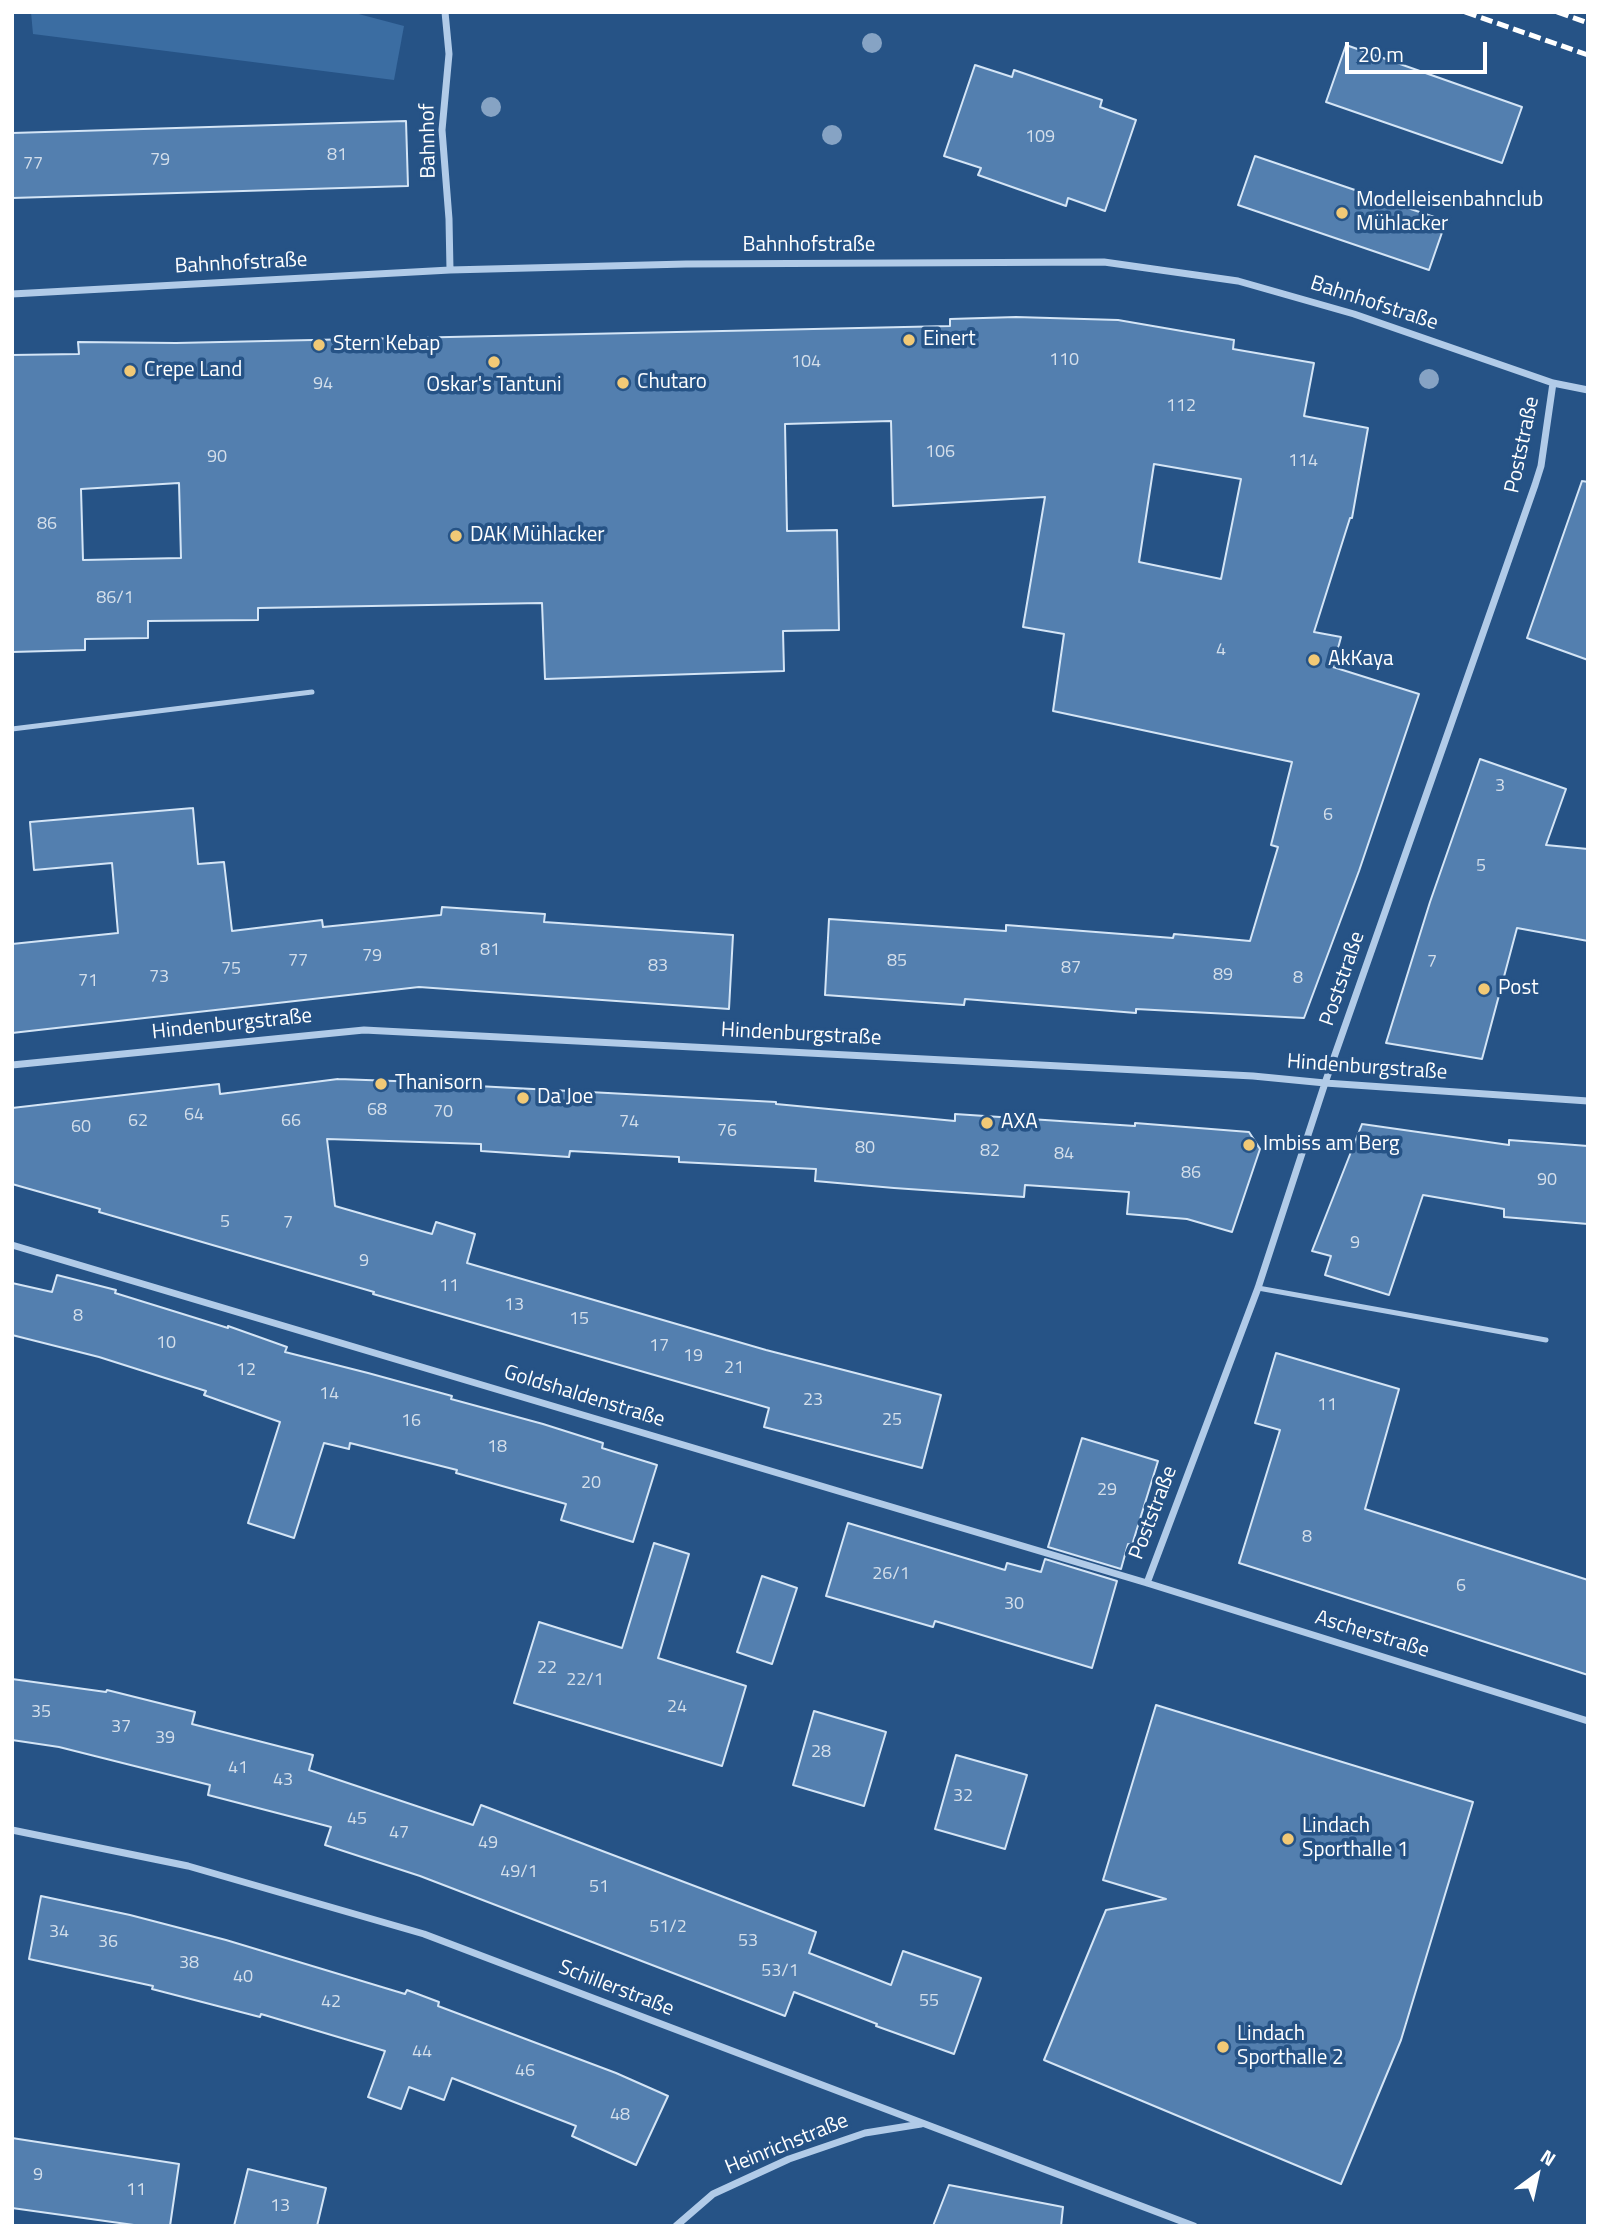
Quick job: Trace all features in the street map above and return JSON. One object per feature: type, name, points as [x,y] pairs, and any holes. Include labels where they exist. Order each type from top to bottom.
[{"type":"street","name":"Bahnhof","points":[[445,12],[449,54],[442,130],[450,270]]},
{"type":"street","name":"Bahnhofstraße","points":[[12,294],[450,270],[686,264],[1104,262],[1238,281],[1354,314],[1553,383],[1588,390]]},
{"type":"street","name":"Poststraße","points":[[1147,1583],[1258,1288],[1325,1083],[1535,485],[1541,466],[1553,383]]},
{"type":"street","name":"Hindenburgstraße","points":[[12,1065],[364,1030],[1253,1076],[1588,1101]]},
{"type":"street","name":"Goldshaldenstraße","points":[[12,1245],[1147,1583]]},
{"type":"street","name":"Ascherstraße","points":[[1147,1583],[1588,1721]]},
{"type":"street","name":"Schillerstraße","points":[[12,1830],[188,1866],[424,1934],[1194,2226]]},
{"type":"street","name":"Heinrichstraße","points":[[676,2226],[713,2194],[789,2159],[865,2133],[923,2124]]},
{"type":"lane","points":[[12,729],[312,692]]},
{"type":"lane","points":[[1258,1288],[1546,1340]]},
{"type":"shaded area","points":[[31,12],[351,12],[404,26],[394,80],[33,34]]},
{"type":"building","points":[[1346,45],[1522,107],[1502,163],[1326,102]]},
{"type":"building","points":[[975,65],[1012,77],[1014,70],[1102,100],[1100,107],[1136,120],[1105,211],[1068,198],[1066,206],[978,175],[981,168],[944,156]]},
{"type":"building","points":[[406,121],[408,186],[12,198],[12,133]]},
{"type":"building","name":"Modelleisenbahnclub Mühlacker","points":[[1255,156],[1446,221],[1429,270],[1238,205]]},
{"type":"building","points":[[1016,317],[1118,320],[1234,340],[1233,349],[1314,363],[1304,416],[1368,428],[1352,518],[1314,632],[1341,637],[1333,667],[1419,694],[1359,871],[1304,1018],[1136,1009],[1136,1013],[965,999],[964,1005],[825,995],[829,919],[1006,931],[1006,925],[1250,941],[1278,847],[1271,845],[1292,762],[1053,711],[1064,634],[1023,627],[1045,497],[893,506],[891,421],[785,424],[787,531],[837,530],[839,630],[783,631],[784,671],[545,679],[542,603],[258,608],[258,620],[148,621],[148,638],[85,639],[85,650],[12,652],[12,355],[79,354],[78,342],[176,343],[950,326],[950,319]],"holes":[[[1154,464],[1241,479],[1221,579],[1139,562]],[[179,483],[181,558],[83,560],[81,489]]]},
{"type":"building","points":[[1582,481],[1588,482],[1588,660],[1527,638]]},
{"type":"building","points":[[1480,759],[1566,789],[1546,845],[1588,849],[1588,941],[1517,928],[1482,1059],[1386,1043],[1430,902]]},
{"type":"building","points":[[193,808],[198,864],[224,862],[232,931],[322,920],[323,927],[441,915],[442,907],[545,914],[544,922],[733,935],[729,1009],[419,987],[12,1033],[12,944],[118,933],[112,863],[34,870],[30,822]]},
{"type":"building","points":[[338,1079],[477,1084],[776,1102],[955,1121],[955,1114],[1135,1126],[1135,1123],[1249,1132],[1260,1149],[1232,1232],[1187,1219],[1127,1214],[1129,1192],[1025,1185],[1024,1197],[815,1181],[816,1169],[679,1162],[679,1157],[570,1151],[569,1157],[481,1151],[481,1144],[327,1139],[335,1206],[432,1234],[436,1222],[475,1234],[467,1263],[766,1350],[941,1395],[922,1468],[764,1427],[769,1408],[373,1294],[374,1292],[12,1184],[12,1108],[219,1084],[220,1094]]},
{"type":"building","points":[[1362,1124],[1509,1145],[1509,1140],[1588,1146],[1588,1224],[1504,1217],[1504,1209],[1423,1195],[1389,1295],[1325,1275],[1331,1256],[1312,1251]]},
{"type":"building","points":[[57,1275],[116,1290],[115,1293],[228,1326],[287,1347],[285,1352],[452,1396],[451,1399],[603,1443],[602,1448],[657,1465],[633,1542],[561,1520],[566,1504],[456,1473],[457,1470],[350,1443],[349,1449],[324,1443],[294,1538],[248,1523],[280,1422],[204,1395],[206,1391],[99,1357],[12,1335],[12,1283],[52,1292]]},
{"type":"building","points":[[1276,1353],[1399,1389],[1365,1509],[1588,1580],[1588,1675],[1239,1563],[1280,1430],[1255,1423]]},
{"type":"building","points":[[1082,1438],[1158,1461],[1132,1545],[1128,1544],[1121,1569],[1048,1547]]},
{"type":"building","points":[[848,1523],[1005,1570],[1007,1563],[1041,1572],[1045,1559],[1117,1581],[1092,1668],[935,1621],[933,1627],[826,1596]]},
{"type":"building","points":[[654,1543],[689,1554],[658,1658],[746,1686],[722,1766],[514,1703],[539,1622],[622,1648]]},
{"type":"building","points":[[762,1576],[797,1588],[772,1664],[737,1652]]},
{"type":"building","points":[[12,1679],[106,1692],[107,1690],[195,1712],[192,1724],[313,1755],[309,1770],[473,1825],[481,1805],[816,1932],[809,1953],[891,1985],[903,1951],[981,1978],[954,2054],[794,1992],[785,2016],[420,1876],[325,1845],[331,1827],[208,1795],[210,1785],[59,1747],[12,1740]]},
{"type":"building","points":[[1156,1705],[1473,1802],[1401,2040],[1341,2184],[1044,2060],[1106,1910],[1166,1899],[1103,1880]]},
{"type":"building","points":[[814,1711],[886,1732],[864,1806],[793,1785]]},
{"type":"building","points":[[956,1755],[1027,1775],[1005,1849],[935,1829]]},
{"type":"building","points":[[41,1896],[130,1915],[226,1940],[405,1994],[407,1990],[439,2002],[438,2006],[616,2073],[668,2096],[636,2165],[572,2136],[576,2126],[452,2078],[444,2100],[409,2087],[401,2109],[368,2097],[385,2051],[261,2014],[260,2017],[152,1989],[153,1986],[29,1959]]},
{"type":"building","points":[[12,2138],[179,2164],[170,2226],[141,2226],[12,2208]]},
{"type":"building","points":[[248,2169],[326,2188],[317,2226],[234,2226]]},
{"type":"building","points":[[949,2185],[1063,2207],[1061,2226],[933,2226]]},
{"type":"railway","points":[[1465,12],[1588,55]]},
{"type":"railway","points":[[1557,12],[1588,23]]},
{"type":"place","name":"Modelleisenbahnclub Mühlacker","points":[[1342,213]]},
{"type":"place","name":"Einert","points":[[909,340]]},
{"type":"place","name":"Stern Kebap","points":[[319,345]]},
{"type":"place","name":"Oskar's Tantuni","points":[[494,362]]},
{"type":"place","name":"Crepe Land","points":[[130,371]]},
{"type":"place","name":"Chutaro","points":[[623,383]]},
{"type":"place","name":"DAK Mühlacker","points":[[456,536]]},
{"type":"place","name":"AkKaya","points":[[1314,660]]},
{"type":"place","name":"Post","points":[[1484,989]]},
{"type":"place","name":"Thanisorn","points":[[381,1084]]},
{"type":"place","name":"Da Joe","points":[[523,1098]]},
{"type":"place","name":"AXA","points":[[987,1123]]},
{"type":"place","name":"Imbiss am Berg","points":[[1249,1145]]},
{"type":"place","name":"Lindach Sporthalle 1","points":[[1288,1839]]},
{"type":"place","name":"Lindach Sporthalle 2","points":[[1223,2047]]}]
